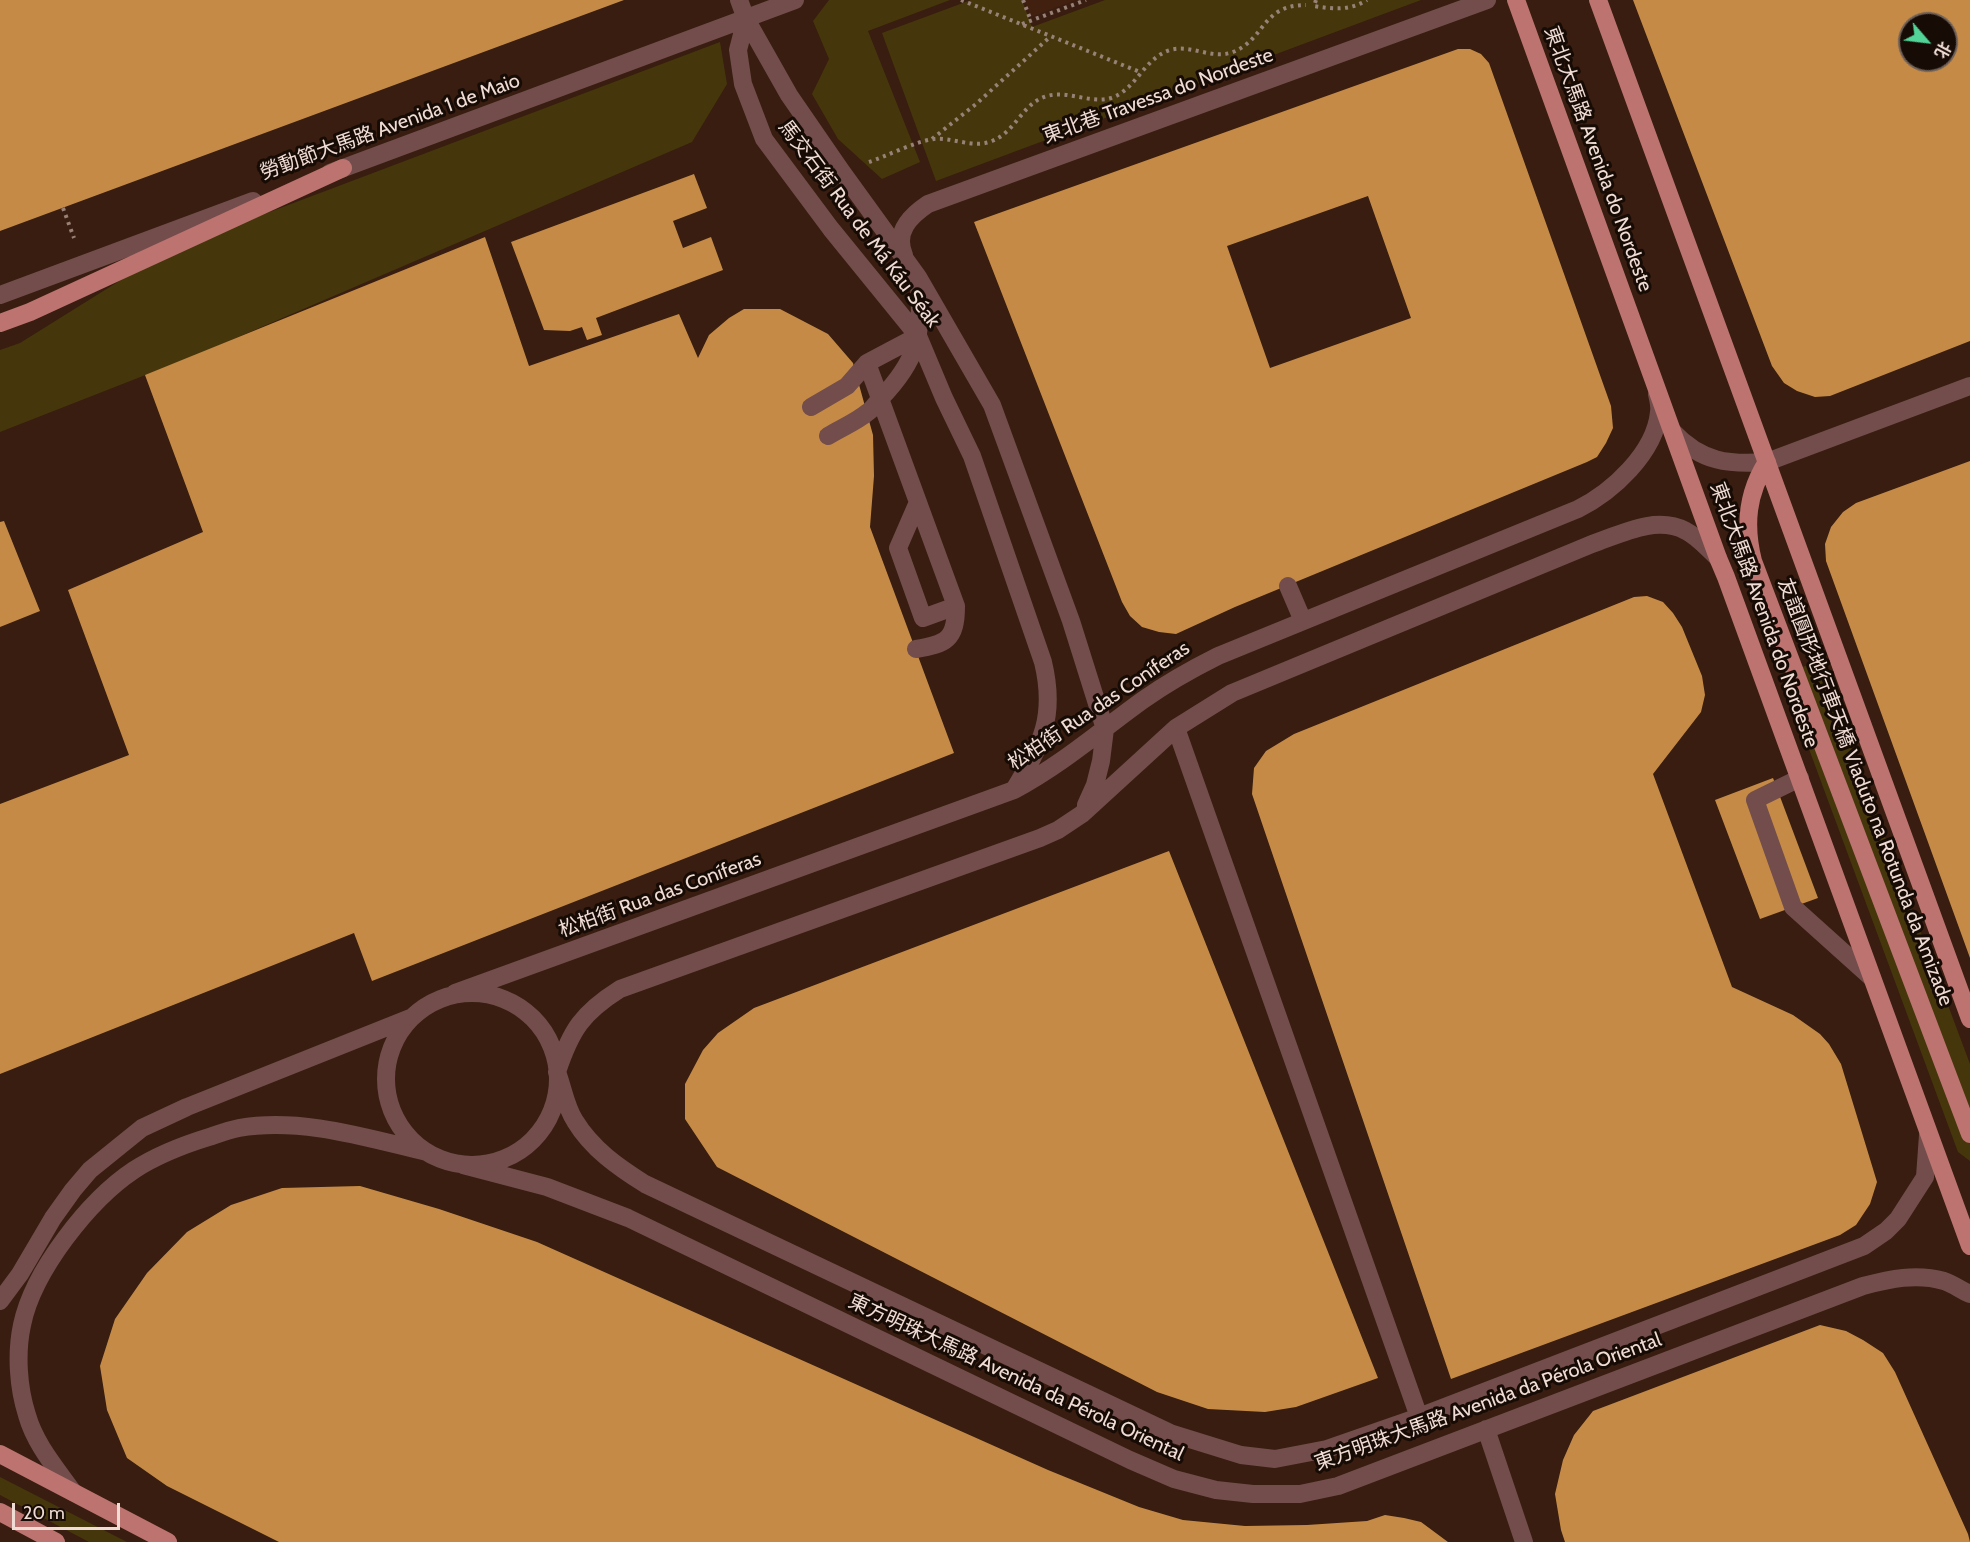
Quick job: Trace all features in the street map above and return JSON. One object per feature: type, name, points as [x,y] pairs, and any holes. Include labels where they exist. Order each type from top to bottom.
[{"type":"main road","name":"東北大馬路 Avenida do Nordeste","points":[[1516,0],[1970,1246]]},
{"type":"main road","points":[[1598,0],[1970,1019]]},
{"type":"main road","points":[[0,323],[30,312],[343,168]]},
{"type":"main road","name":"友誼圓形地行車天橋 Viaduto na Rotunda da Amizade","points":[[1767,462],[1758,478],[1749,505],[1747,533],[1755,567],[1970,1134]]},
{"type":"main road","points":[[0,1454],[168,1542]]},
{"type":"main road","points":[[0,1512],[56,1542]]},
{"type":"street","name":"馬交石街 Rua de Má Káu Séak","points":[[739,0],[746,19],[789,95],[918,277],[992,405],[1071,621],[1105,729]]},
{"type":"street","name":"勞動節大馬路 Avenida 1 de Maio","points":[[0,295],[795,0]]},
{"type":"street","name":"東北巷 Travessa do Nordeste","points":[[918,277],[902,250],[901,235],[912,215],[928,204],[1487,0]]},
{"type":"street","name":"馬交石街 Rua de Má Káu Séak","points":[[746,19],[738,50],[743,84],[764,139],[831,229],[918,336],[972,456],[1049,685],[1049,708],[1043,735],[1033,760],[1014,790]]},
{"type":"street","points":[[828,436],[874,405],[894,386],[907,368],[918,336],[921,317],[918,277]]},
{"type":"street","points":[[811,407],[847,386],[862,368],[918,336]]},
{"type":"street","points":[[862,368],[874,405],[918,502],[956,606],[956,619],[945,642],[916,649]]},
{"type":"street","name":"松柏街 Rua das Coníferas","points":[[455,993],[1014,790],[1036,778],[1142,700],[1183,674],[1218,656],[1592,502],[1612,488],[1645,449],[1655,428],[1659,411],[1655,383]]},
{"type":"street","points":[[1673,432],[1693,449],[1721,461],[1736,464],[1767,462],[1970,386]]},
{"type":"street","points":[[918,502],[898,548],[923,618],[956,606]]},
{"type":"street","points":[[557,1072],[567,1043],[583,1018],[600,1001],[620,989],[1058,830],[1082,813],[1176,729],[1232,693],[1640,527],[1666,524],[1685,530],[1718,558]]},
{"type":"street","points":[[1288,586],[1303,621]]},
{"type":"street","points":[[1082,813],[1095,785],[1105,729]]},
{"type":"street","points":[[1176,729],[1419,1417]]},
{"type":"street","points":[[1800,778],[1755,800],[1789,896],[1793,907],[1872,978]]},
{"type":"street","points":[[481,992],[507,999],[528,1013],[545,1033],[555,1057],[558,1083],[552,1110],[538,1134],[517,1153],[491,1163],[463,1165],[436,1158],[413,1143],[395,1120],[386,1094],[386,1065],[394,1039],[410,1018],[431,1002],[455,993],[481,992]]},
{"type":"street","points":[[0,1301],[73,1190],[90,1170],[142,1128],[187,1107],[410,1018]]},
{"type":"street","name":"東方明珠大馬路 Avenida da Pérola Oriental","points":[[557,1072],[573,1120],[592,1145],[616,1165],[645,1184],[1170,1433],[1241,1455],[1275,1459],[1327,1449],[1419,1417],[1864,1246],[1886,1231],[1898,1219],[1926,1177],[1928,1132]]},
{"type":"street","points":[[73,1492],[41,1447],[27,1416],[19,1359],[22,1324],[36,1288],[53,1256],[72,1229],[105,1191],[160,1156],[237,1128],[265,1125],[308,1128],[344,1133],[427,1152]]},
{"type":"street","name":"東方明珠大馬路 Avenida da Pérola Oriental","points":[[463,1165],[547,1187],[628,1218],[1130,1460],[1174,1479],[1216,1490],[1253,1494],[1300,1494],[1338,1486],[1863,1286],[1901,1277],[1919,1278],[1944,1281],[1970,1294]]},
{"type":"street","points":[[1486,1429],[1524,1542]]},
{"type":"path","points":[[961,0],[1140,72]]},
{"type":"path","points":[[1023,0],[1031,21]]},
{"type":"path","points":[[1021,24],[1086,0]]},
{"type":"path","points":[[1283,0],[1285,7]]},
{"type":"path","points":[[1316,0],[1314,6],[1342,9],[1354,7],[1366,0]]},
{"type":"path","points":[[932,139],[978,144],[991,142],[1003,136],[1036,100],[1049,95],[1100,100],[1112,97],[1124,91],[1159,55],[1172,49],[1220,54],[1232,52],[1244,46],[1278,10],[1291,5],[1306,5]]},
{"type":"path","points":[[842,172],[932,139],[976,104],[1051,36]]},
{"type":"shaded area","points":[[829,0],[950,0],[868,31],[920,162],[882,179],[838,139],[812,94],[829,59],[813,21]]},
{"type":"shaded area","points":[[971,0],[1022,0],[1032,27],[1105,0],[1421,0],[936,181],[882,33]]},
{"type":"shaded area","points":[[1025,0],[1076,0],[1031,17]]},
{"type":"shaded area","points":[[720,42],[727,84],[692,142],[194,356],[0,432],[0,350],[20,343],[169,250]]},
{"type":"shaded area","points":[[1819,660],[1970,1064],[1970,1161],[1958,1152],[1782,676]]},
{"type":"shaded area","points":[[0,1477],[127,1542],[89,1542],[0,1495]]},
{"type":"building","points":[[0,0],[624,0],[0,231]]},
{"type":"building","points":[[1633,0],[1970,0],[1970,341],[1830,396],[1815,397],[1797,391],[1784,383],[1772,366]]},
{"type":"building","points":[[1458,49],[1470,49],[1481,54],[1489,63],[1611,406],[1613,428],[1597,457],[1587,462],[1235,607],[1176,634],[1142,627],[1130,616],[1122,602],[974,222]],"holes":[[[1368,196],[1411,318],[1270,368],[1227,246]]]},
{"type":"building","points":[[694,174],[707,208],[673,221],[683,248],[711,237],[723,270],[596,318],[602,335],[587,340],[582,327],[570,331],[544,330],[511,242]]},
{"type":"building","points":[[485,237],[529,366],[679,314],[698,358],[709,335],[744,309],[780,309],[828,334],[853,363],[873,435],[874,476],[870,527],[954,753],[372,981],[354,933],[0,1074],[0,804],[129,755],[68,590],[203,532],[145,375]]},
{"type":"building","points":[[1970,461],[1970,958],[1826,561],[1825,544],[1831,527],[1843,512],[1856,503]]},
{"type":"building","points":[[4,521],[40,611],[0,627],[0,522]]},
{"type":"building","points":[[1647,596],[1663,602],[1673,613],[1682,627],[1702,676],[1705,695],[1701,712],[1653,774],[1732,987],[1793,1015],[1820,1034],[1829,1044],[1841,1064],[1877,1182],[1870,1204],[1856,1225],[1840,1235],[1451,1379],[1252,794],[1254,768],[1266,751],[1294,734],[1634,597]]},
{"type":"building","points":[[1773,778],[1818,898],[1760,919],[1715,800]]},
{"type":"building","points":[[1169,851],[1378,1378],[1296,1407],[1265,1412],[1208,1409],[1157,1392],[717,1167],[685,1119],[685,1084],[703,1050],[718,1033],[754,1008]]},
{"type":"building","points":[[360,1186],[439,1209],[537,1242],[1048,1470],[1139,1507],[1183,1520],[1245,1526],[1367,1521],[1385,1515],[1421,1522],[1448,1542],[279,1542],[167,1486],[127,1458],[107,1410],[100,1366],[115,1319],[147,1273],[187,1232],[231,1205],[282,1188]]},
{"type":"building","points":[[1820,1325],[1846,1331],[1883,1353],[1895,1372],[1970,1542],[1565,1542],[1555,1494],[1563,1460],[1574,1435],[1593,1411]]}]
